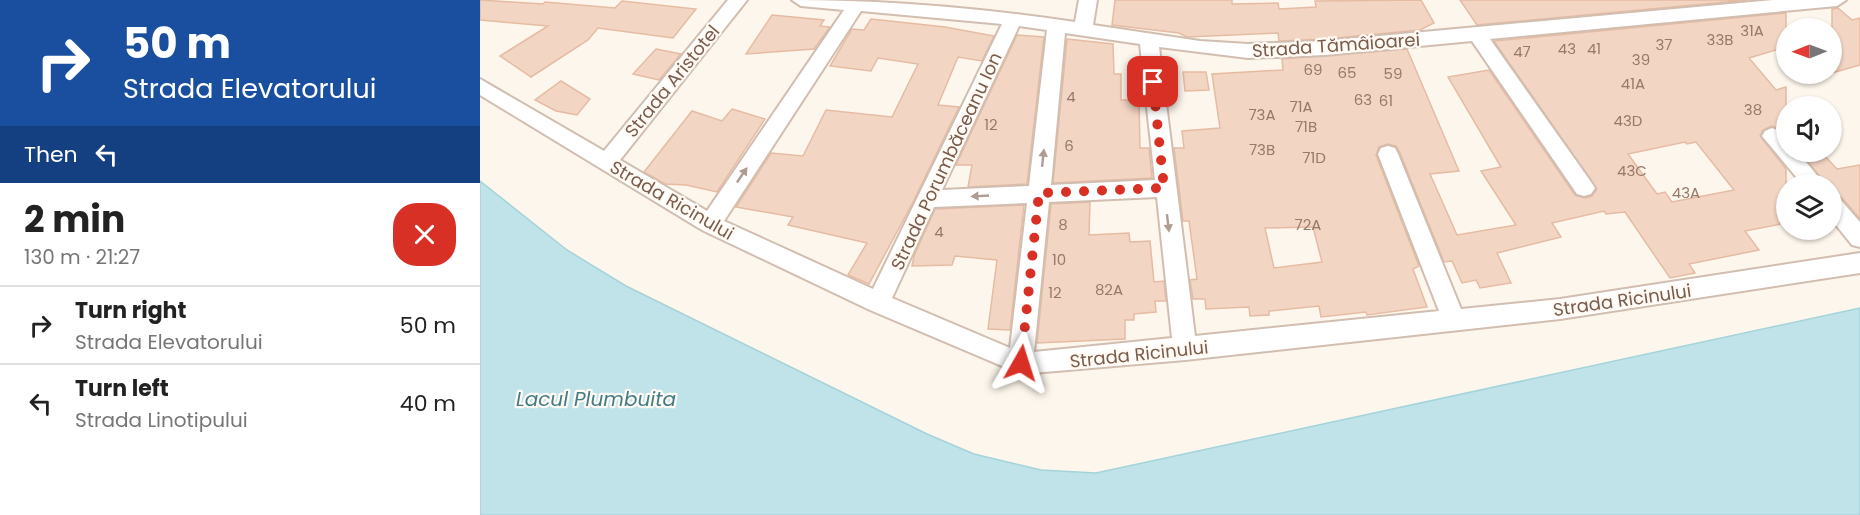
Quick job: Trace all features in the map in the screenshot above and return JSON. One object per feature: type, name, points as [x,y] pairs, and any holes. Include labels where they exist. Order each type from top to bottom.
[{"type":"street","name":"Strada Aristotel","points":[[606,163],[738,0]]},
{"type":"street","name":"Strada Tămâioarei","points":[[801,0],[1013,19],[1217,49],[1286,51],[1837,0]]},
{"type":"street","points":[[1083,29],[1088,0]]},
{"type":"street","points":[[710,224],[856,5]]},
{"type":"street","name":"Strada Porumbăceanu Ion","points":[[878,303],[1013,19]]},
{"type":"street","points":[[1021,363],[1057,25]]},
{"type":"street","points":[[1478,35],[1584,188]]},
{"type":"street","points":[[1149,40],[1164,188],[1185,349]]},
{"type":"street","name":"Strada Ricinului","points":[[480,86],[710,224],[878,303],[1021,363],[1055,363],[1454,321],[1672,294],[1860,263]]},
{"type":"street","points":[[1772,136],[1805,174]]},
{"type":"street","points":[[1388,154],[1454,321]]},
{"type":"street","points":[[927,199],[1164,188]]},
{"type":"street","points":[[1842,217],[1860,238]]},
{"type":"water","name":"Lacul Plumbuita","points":[[480,181],[567,250],[626,286],[927,434],[974,454],[1041,470],[1096,473],[1860,308],[1860,515],[480,515]]},
{"type":"building","points":[[480,0],[543,4],[545,2],[615,8],[622,1],[696,9],[673,38],[598,28],[588,40],[531,77],[500,56],[548,26],[480,20]]},
{"type":"building","points":[[1115,0],[1232,0],[1232,4],[1278,3],[1279,9],[1316,7],[1315,1],[1421,0],[1434,23],[1420,30],[1325,39],[1279,41],[1278,33],[1187,37],[1179,33],[1112,25]]},
{"type":"building","points":[[1460,0],[1748,0],[1477,25]]},
{"type":"building","points":[[1838,8],[1852,20],[1860,18],[1860,65],[1842,70],[1842,18],[1832,18],[1832,9]]},
{"type":"building","points":[[1786,13],[1786,18],[1776,18],[1776,50],[1749,58],[1776,90],[1786,87],[1786,96],[1776,96],[1776,128],[1771,126],[1763,130],[1760,136],[1776,156],[1776,162],[1780,162],[1786,169],[1786,174],[1776,174],[1776,225],[1745,231],[1759,250],[1689,264],[1695,273],[1670,278],[1625,212],[1606,214],[1604,211],[1552,223],[1561,237],[1497,253],[1511,283],[1480,288],[1476,280],[1462,283],[1452,261],[1444,262],[1400,153],[1396,146],[1387,144],[1379,147],[1376,155],[1419,266],[1413,269],[1427,307],[1367,315],[1366,312],[1321,317],[1319,306],[1269,311],[1269,315],[1250,316],[1249,307],[1206,309],[1205,299],[1193,299],[1190,280],[1197,279],[1189,221],[1183,221],[1174,148],[1184,148],[1182,131],[1220,128],[1212,74],[1283,70],[1282,59],[1407,49],[1459,171],[1430,174],[1457,235],[1516,225],[1481,171],[1501,167],[1448,77],[1489,70],[1575,195],[1585,198],[1592,196],[1597,189],[1494,41]],"holes":[[[1685,142],[1687,144],[1696,142],[1734,190],[1672,202],[1665,192],[1657,194],[1628,154]],[[1313,227],[1322,262],[1274,268],[1265,228]]]},
{"type":"building","points":[[772,15],[824,20],[820,26],[830,27],[814,49],[746,54]]},
{"type":"building","points":[[871,19],[945,27],[994,36],[982,61],[958,57],[938,105],[959,107],[913,202],[869,284],[848,275],[867,243],[788,225],[793,217],[736,207],[771,153],[803,156],[826,110],[892,117],[918,64],[878,58],[871,71],[830,66],[852,29],[864,30]]},
{"type":"building","points":[[1017,35],[1044,37],[1027,184],[968,187],[972,165],[956,165]]},
{"type":"building","points":[[1067,39],[1113,44],[1114,74],[1121,74],[1121,100],[1139,100],[1140,148],[1149,148],[1152,178],[1053,183]]},
{"type":"building","points":[[656,49],[681,54],[659,80],[633,74]]},
{"type":"building","points":[[1183,72],[1206,72],[1209,90],[1185,91]]},
{"type":"building","points":[[561,81],[590,99],[577,115],[556,111],[535,100]]},
{"type":"building","points":[[732,109],[765,119],[717,192],[686,185],[665,184],[644,172],[692,111],[722,121]]},
{"type":"building","points":[[1808,162],[1830,162],[1837,169],[1860,165],[1860,219],[1842,198],[1842,174],[1818,174]]},
{"type":"building","points":[[1090,202],[1089,235],[1129,233],[1130,242],[1150,241],[1154,282],[1164,281],[1166,301],[1155,301],[1156,312],[1134,314],[1134,320],[1125,320],[1125,339],[1037,343],[1051,204]]},
{"type":"building","points":[[1024,205],[1010,330],[988,329],[997,260],[955,256],[952,265],[912,266],[914,256],[935,209]]},
{"type":"route","points":[[1021,363],[1039,193],[1164,188],[1153,82]]}]
